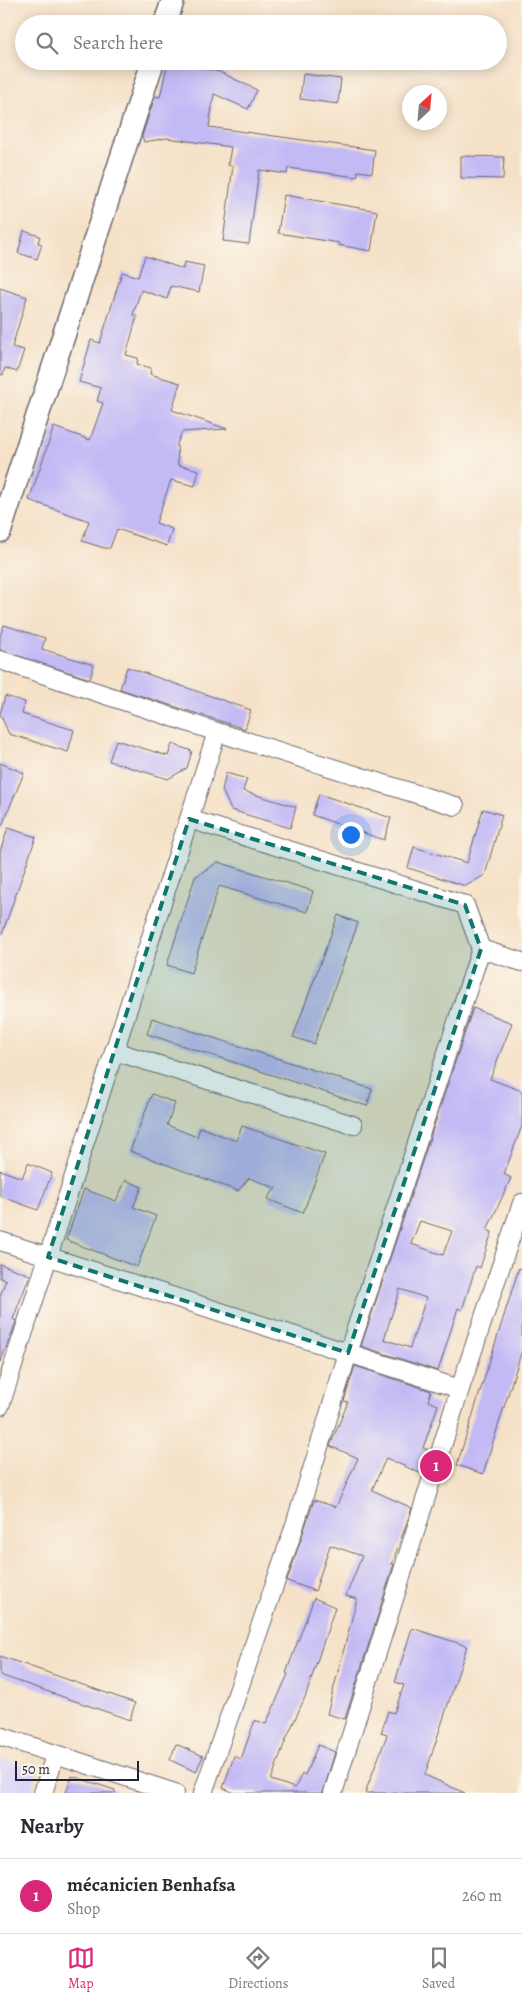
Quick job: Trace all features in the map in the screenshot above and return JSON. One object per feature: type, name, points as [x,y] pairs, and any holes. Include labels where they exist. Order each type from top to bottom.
[{"type":"main road","points":[[169,15],[173,0]]},
{"type":"main road","points":[[0,531],[150,70]]},
{"type":"street","points":[[0,660],[218,732],[455,806]]},
{"type":"street","points":[[0,1406],[218,732]]},
{"type":"street","points":[[189,819],[465,905],[480,949],[348,1353],[293,1531],[203,1793]]},
{"type":"street","points":[[480,949],[522,962]]},
{"type":"street","points":[[114,1052],[353,1125]]},
{"type":"street","points":[[333,1793],[460,1389],[522,1203]]},
{"type":"street","points":[[0,1241],[460,1389]]},
{"type":"street","points":[[0,1736],[175,1793]]},
{"type":"street","points":[[43,1793],[55,1755]]},
{"type":"highlighted area","points":[[189,819],[465,905],[481,949],[348,1353],[48,1257]]},
{"type":"shaded area","points":[[0,1758],[37,1770],[30,1793],[0,1793]]},
{"type":"building","points":[[166,70],[211,70],[220,72],[257,90],[248,109],[214,94],[209,127],[375,150],[372,173],[358,171],[357,177],[288,168],[287,174],[259,170],[249,244],[223,241],[233,166],[228,165],[231,147],[167,138],[144,142],[142,136],[155,96],[160,97]]},
{"type":"building","points":[[303,74],[341,79],[338,104],[300,99]]},
{"type":"building","points":[[461,156],[504,157],[503,179],[461,178]]},
{"type":"building","points":[[284,195],[377,211],[371,251],[338,245],[339,243],[278,233]]},
{"type":"building","points":[[24,231],[40,236],[38,243],[42,244],[37,259],[18,253]]},
{"type":"building","points":[[145,256],[183,269],[184,262],[204,266],[199,292],[171,286],[167,299],[141,290],[133,315],[137,316],[126,355],[138,358],[137,364],[151,368],[150,374],[180,383],[172,410],[227,429],[182,432],[177,444],[178,465],[199,470],[195,486],[171,480],[156,523],[172,529],[167,546],[117,529],[110,548],[104,548],[82,541],[89,521],[29,500],[54,427],[90,440],[103,403],[97,401],[101,388],[79,382],[91,340],[100,343],[122,272],[138,277]]},
{"type":"building","points":[[0,288],[27,297],[12,347],[24,350],[17,372],[5,368],[3,375],[0,374]]},
{"type":"building","points":[[4,625],[45,638],[42,649],[94,665],[90,679],[0,650],[0,636]]},
{"type":"building","points":[[127,667],[251,710],[245,729],[120,689]]},
{"type":"building","points":[[5,696],[25,702],[22,714],[74,730],[68,752],[9,734],[0,714]]},
{"type":"building","points":[[116,740],[168,756],[172,744],[192,751],[187,768],[168,779],[109,761]]},
{"type":"building","points":[[0,763],[24,773],[0,830]]},
{"type":"building","points":[[226,773],[247,779],[243,791],[296,807],[290,828],[231,810],[222,790]]},
{"type":"building","points":[[319,794],[391,818],[384,840],[312,815]]},
{"type":"building","points":[[483,809],[502,815],[485,875],[466,886],[408,868],[414,847],[467,863]]},
{"type":"building","points":[[8,828],[36,837],[2,934],[0,934],[0,852]]},
{"type":"building","points":[[218,862],[313,891],[307,912],[219,886],[191,973],[167,965],[195,877]]},
{"type":"building","points":[[338,915],[358,923],[314,1044],[293,1037]]},
{"type":"building","points":[[473,1008],[512,1023],[490,1079],[522,1091],[522,1126],[504,1174],[511,1178],[487,1230],[492,1232],[480,1268],[476,1266],[462,1310],[458,1308],[438,1371],[361,1346]],"holes":[[[420,1221],[452,1231],[443,1255],[411,1244]],[[400,1289],[426,1298],[410,1348],[384,1339]]]},
{"type":"building","points":[[152,1018],[372,1089],[367,1106],[147,1034]]},
{"type":"building","points":[[152,1094],[175,1103],[167,1125],[197,1137],[200,1127],[236,1141],[242,1126],[325,1154],[303,1213],[267,1199],[276,1188],[249,1178],[238,1191],[130,1151]]},
{"type":"building","points":[[28,1163],[52,1173],[38,1210],[0,1196],[0,1170],[22,1178]]},
{"type":"building","points":[[126,1180],[142,1187],[133,1207],[156,1216],[137,1267],[66,1240],[84,1189],[116,1201]]},
{"type":"building","points":[[0,1264],[30,1275],[13,1319],[16,1321],[12,1333],[0,1362],[0,1296],[6,1280],[0,1278]]},
{"type":"building","points":[[519,1268],[522,1269],[522,1350],[483,1474],[457,1465]]},
{"type":"building","points":[[355,1366],[431,1391],[428,1401],[438,1405],[423,1448],[430,1451],[422,1474],[386,1458],[372,1490],[412,1508],[392,1564],[394,1564],[345,1719],[327,1714],[357,1599],[346,1596],[362,1556],[330,1545],[315,1591],[287,1581],[314,1500],[336,1507],[358,1458],[330,1446],[348,1402],[344,1401]]},
{"type":"building","points":[[314,1598],[335,1607],[306,1695],[286,1739],[271,1780],[295,1788],[302,1774],[305,1775],[318,1745],[335,1752],[323,1793],[235,1793],[223,1788],[234,1756],[241,1759],[255,1720],[266,1724],[288,1674],[286,1673]]},
{"type":"building","points":[[412,1628],[467,1646],[425,1775],[465,1793],[365,1793],[387,1735],[381,1733],[388,1711],[394,1713],[404,1685],[395,1682]]},
{"type":"building","points":[[0,1656],[135,1703],[130,1720],[0,1675]]},
{"type":"building","points":[[176,1744],[203,1756],[196,1772],[170,1760]]},
{"type":"building","points":[[72,1776],[115,1790],[115,1793],[66,1793]]},
{"type":"place","name":"mécanicien Benhafsa","points":[[436,1466]]}]
